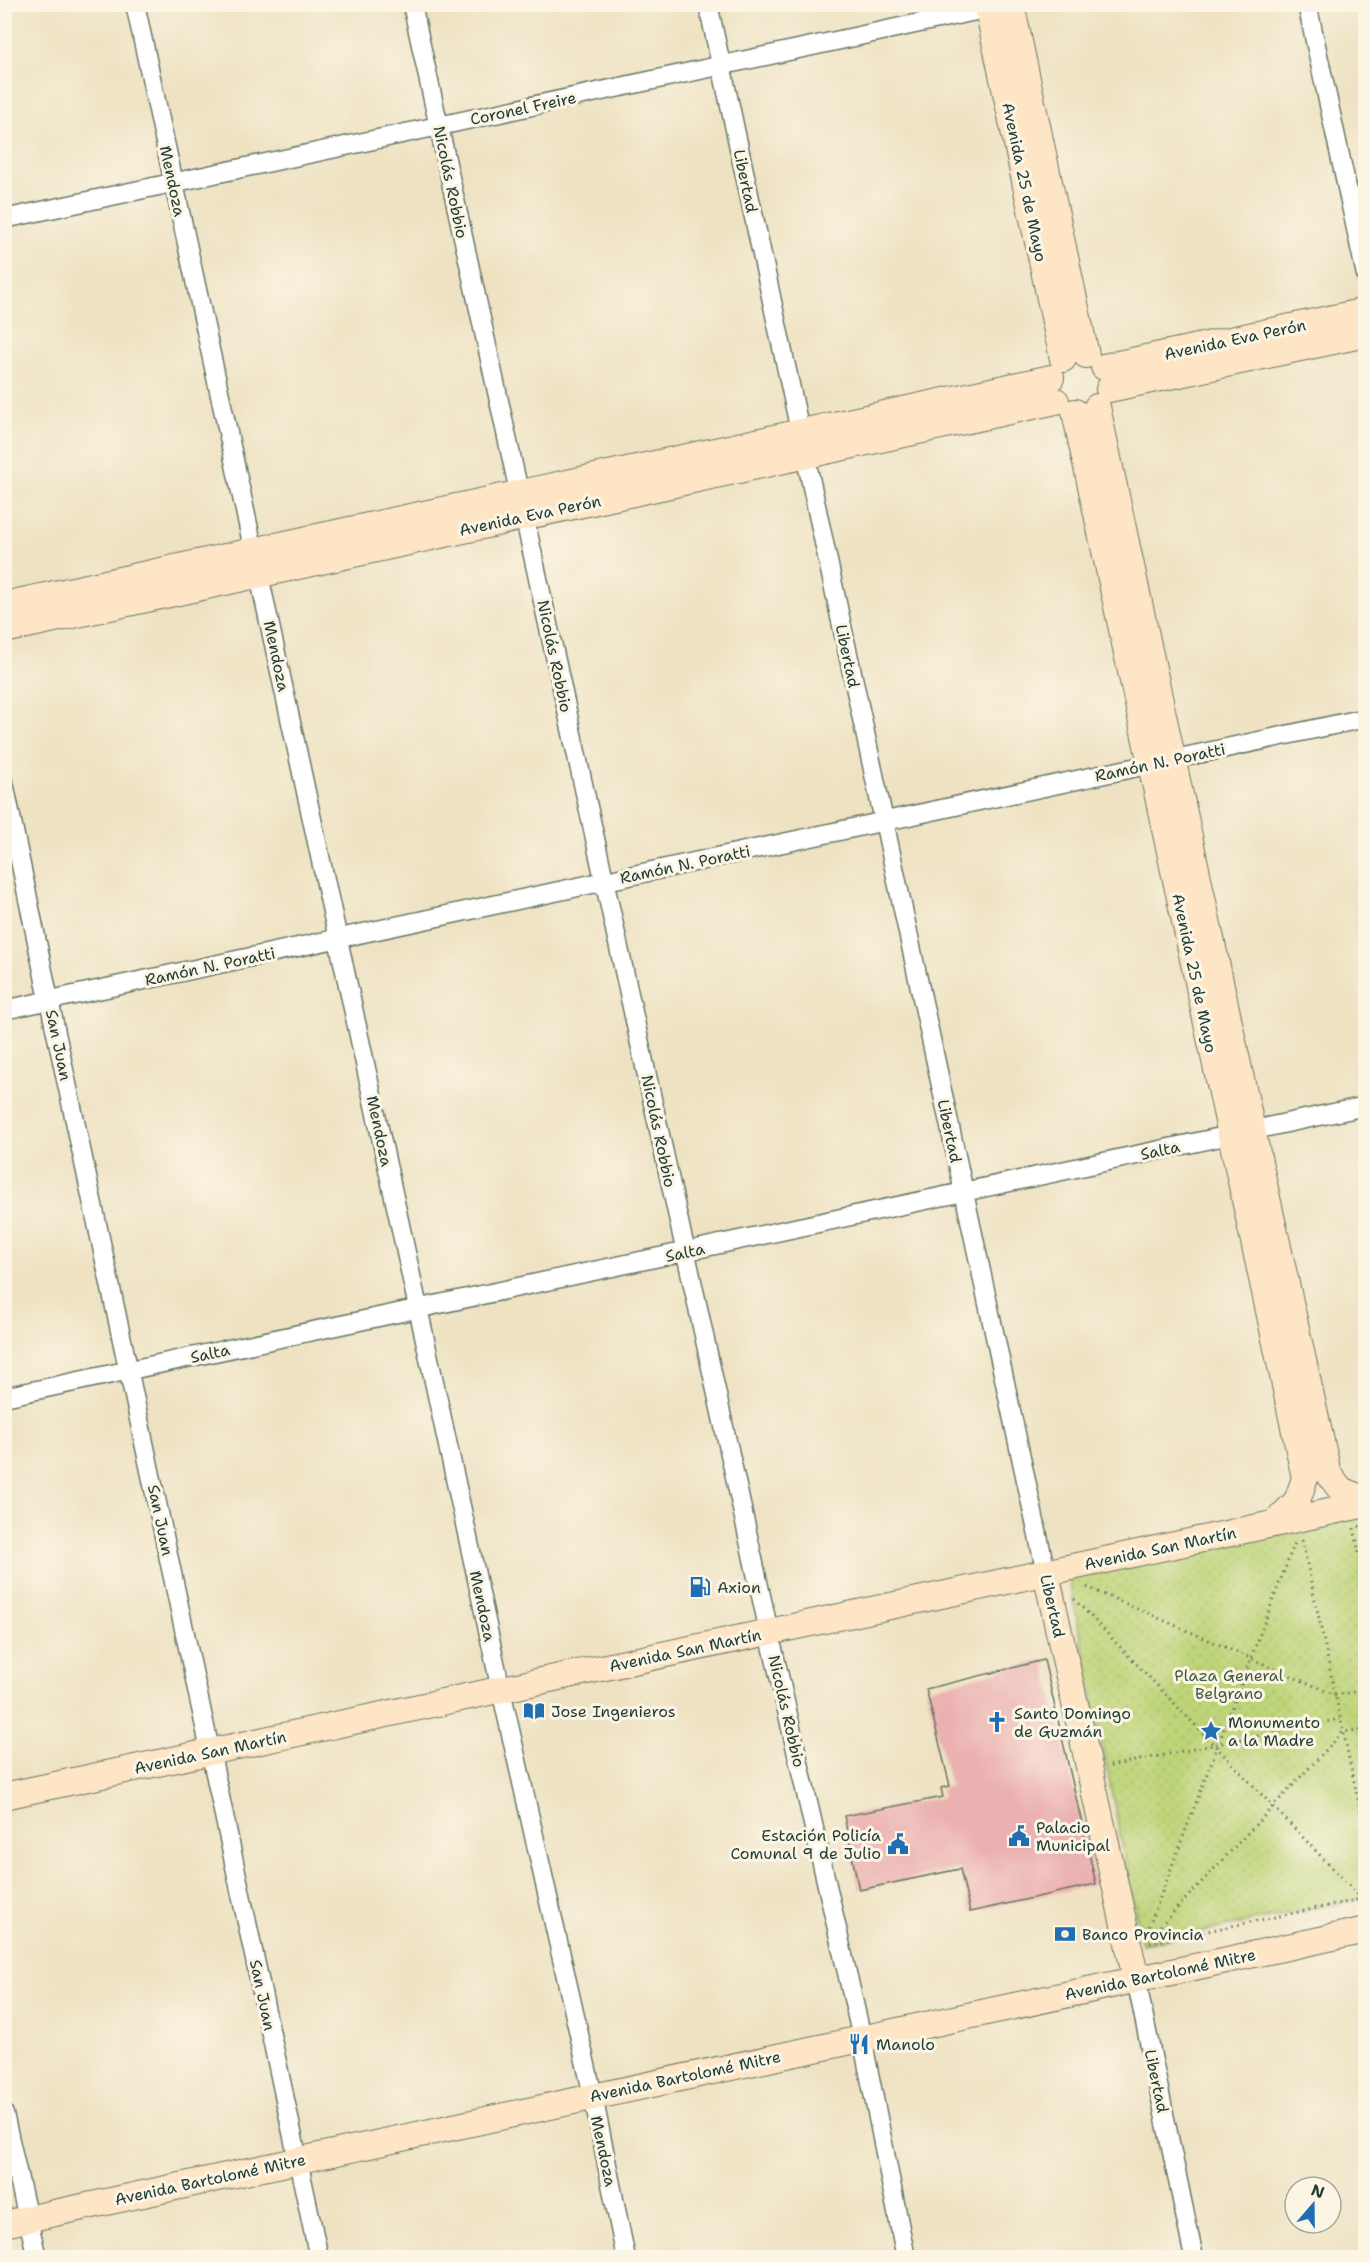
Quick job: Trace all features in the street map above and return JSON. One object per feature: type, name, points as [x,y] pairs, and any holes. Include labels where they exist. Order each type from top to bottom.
[{"type":"main road","name":"Avenida 25 de Mayo","points":[[998,5],[1241,1133],[1305,1478],[1297,1501],[1274,1524]]},
{"type":"main road","name":"Avenida Eva Perón","points":[[4,630],[256,563],[1080,384],[1365,311]]},
{"type":"main road","name":"Avenida Eva Perón","points":[[1080,384],[1365,334]]},
{"type":"main road","name":"Avenida Eva Perón","points":[[4,605],[256,563]]},
{"type":"main road","name":"Avenida 25 de Mayo","points":[[1241,1133],[1328,1473],[1341,1490],[1361,1507]]},
{"type":"main road","name":"Avenida San Martín","points":[[4,1796],[1361,1507]]},
{"type":"main road","name":"Libertad","points":[[1046,1573],[1136,1979]]},
{"type":"main road","name":"Avenida Bartolomé Mitre","points":[[16,2221],[1365,1930]]},
{"type":"street","name":"Mendoza","points":[[135,4],[501,1690],[593,2096],[626,2258]]},
{"type":"street","name":"Nicolás Robbio","points":[[412,4],[769,1632],[862,2038],[906,2258]]},
{"type":"street","name":"Libertad","points":[[708,4],[1046,1573]]},
{"type":"street","points":[[1307,4],[1365,274]]},
{"type":"street","name":"Coronel Freire","points":[[4,219],[998,5]]},
{"type":"street","name":"Ramón N. Poratti","points":[[4,1010],[1365,718]]},
{"type":"street","name":"San Juan","points":[[4,783],[319,2258]]},
{"type":"street","name":"Salta","points":[[4,1398],[1365,1106]]},
{"type":"street","name":"Libertad","points":[[1136,1979],[1194,2258]]},
{"type":"street","points":[[4,2114],[16,2221],[37,2258]]},
{"type":"path","points":[[1361,1507],[1365,1588]]},
{"type":"path","points":[[1299,1529],[1365,1837]]},
{"type":"path","points":[[1142,1944],[1295,1540]]},
{"type":"path","points":[[1079,1584],[1335,1695],[1365,1690]]},
{"type":"path","points":[[1074,1608],[1072,1597],[1364,1898]]},
{"type":"path","points":[[1107,1767],[1340,1719]]},
{"type":"path","points":[[1142,1944],[1343,1732],[1365,1729]]},
{"type":"path","points":[[1142,1944],[1364,1898]]},
{"type":"green space","name":"Plaza General Belgrano","points":[[1365,1515],[1365,1898],[1142,1944],[1069,1579]]},
{"type":"building","points":[[1044,1660],[1096,1884],[970,1912],[960,1869],[859,1890],[844,1816],[943,1797],[941,1788],[950,1786],[926,1689]]},
{"type":"place","name":"Axion","points":[[700,1587]]},
{"type":"place","name":"Jose Ingenieros","points":[[534,1711]]},
{"type":"place","name":"Santo Domingo de Guzmán","points":[[997,1722]]},
{"type":"place","name":"Monumento a la Madre","points":[[1211,1731]]},
{"type":"place","name":"Palacio Municipal","points":[[1019,1836]]},
{"type":"place","name":"Estación Policía Comunal 9 de Julio","points":[[898,1844]]},
{"type":"place","name":"Banco Provincia","points":[[1065,1934]]},
{"type":"place","name":"Manolo","points":[[859,2044]]}]
